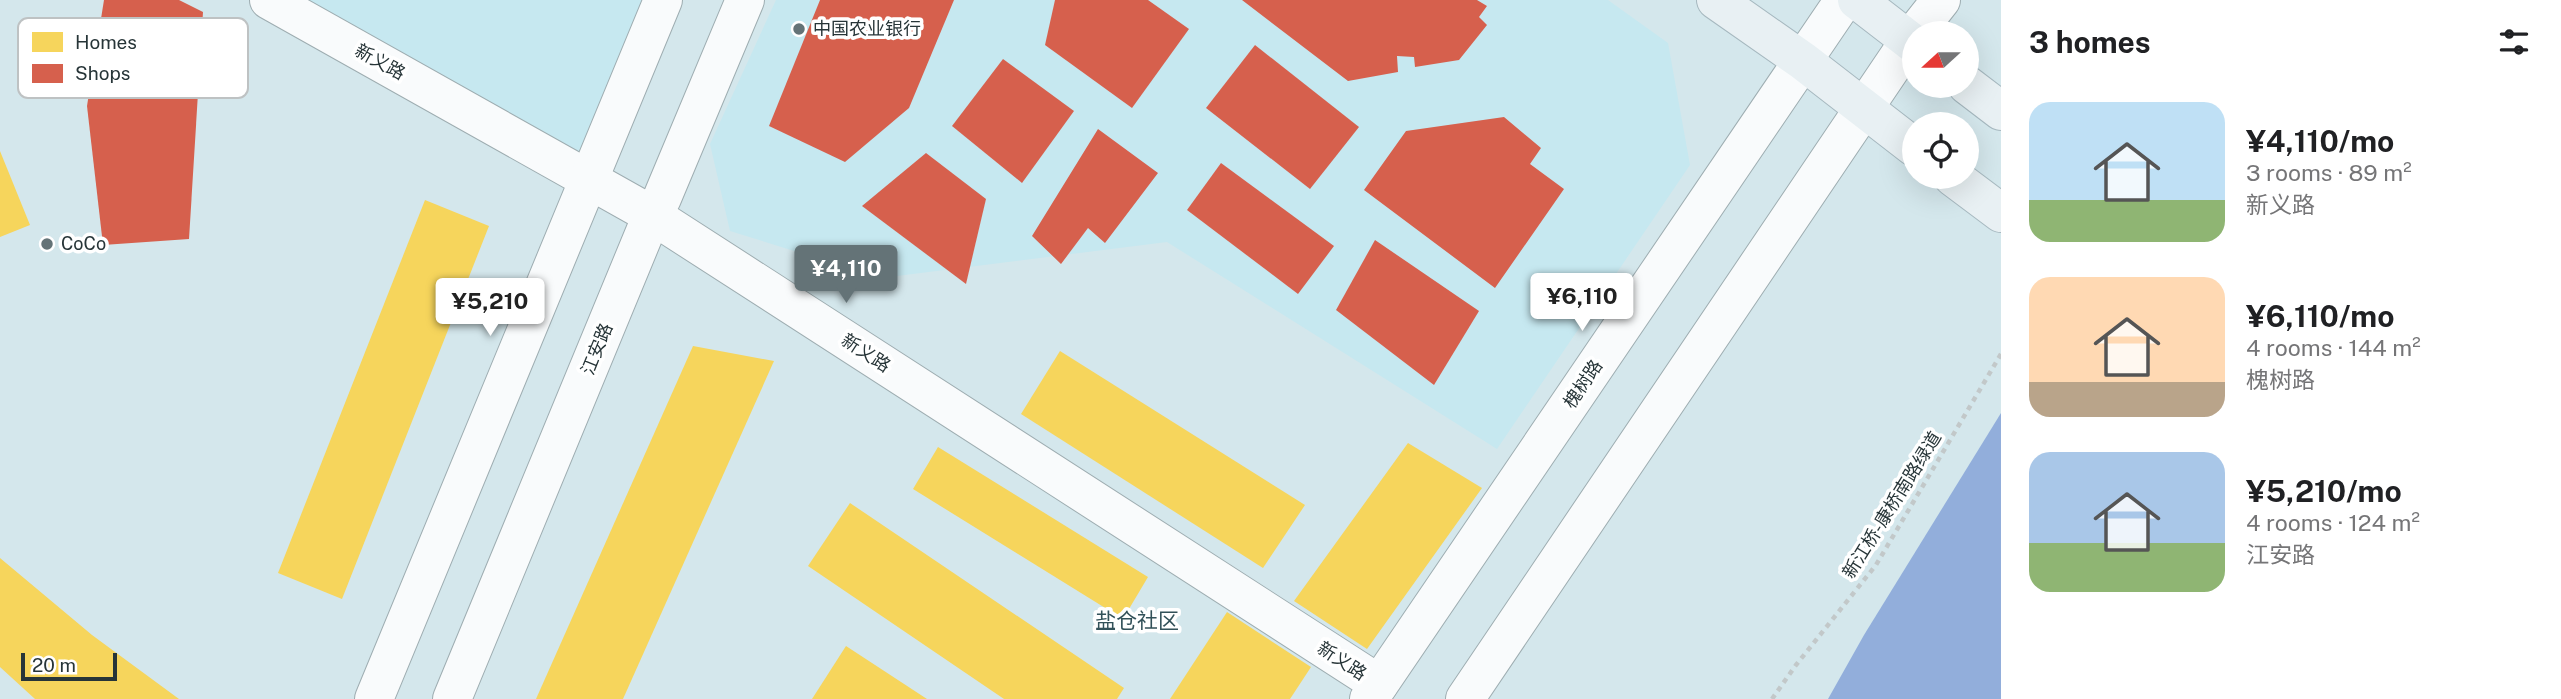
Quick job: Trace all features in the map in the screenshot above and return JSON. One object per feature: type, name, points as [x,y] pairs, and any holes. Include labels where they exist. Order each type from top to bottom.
[{"type":"main road","points":[[1716,0],[1803,61],[1902,138]]},
{"type":"main road","points":[[1857,0],[1902,31]]},
{"type":"main road","points":[[1979,94],[2001,111]]},
{"type":"main road","points":[[1969,189],[2001,214]]},
{"type":"street","name":"新义路","points":[[269,0],[652,215],[1374,692]]},
{"type":"street","points":[[374,699],[663,0]]},
{"type":"street","name":"江安路","points":[[452,699],[652,215],[662,198],[745,0]]},
{"type":"street","name":"槐树路","points":[[1374,692],[1844,0]]},
{"type":"street","points":[[1926,21],[1941,0]]},
{"type":"street","points":[[1465,699],[1902,54]]},
{"type":"path","name":"新江桥-康桥南路绿道","points":[[1772,699],[1876,565],[2001,354]]},
{"type":"shaded area","points":[[302,0],[642,0],[578,154]]},
{"type":"shaded area","points":[[776,0],[1608,0],[1668,43],[1690,165],[1497,449],[1167,242],[881,278],[730,231],[710,144]]},
{"type":"water","points":[[2001,413],[2001,699],[1828,699],[1864,635]]},
{"type":"building: Homes","points":[[0,151],[30,225],[0,237]]},
{"type":"building: Homes","points":[[425,200],[489,226],[342,599],[278,573]]},
{"type":"building: Homes","points":[[693,346],[774,361],[623,699],[536,699]]},
{"type":"building: Homes","points":[[1060,351],[1305,505],[1263,568],[1021,414]]},
{"type":"building: Homes","points":[[1408,443],[1482,488],[1367,649],[1294,601]]},
{"type":"building: Homes","points":[[938,447],[1148,577],[1123,619],[913,489]]},
{"type":"building: Homes","points":[[850,503],[1124,688],[1117,699],[1004,699],[808,566]]},
{"type":"building: Homes","points":[[0,558],[92,635],[179,699],[35,699],[0,667]]},
{"type":"building: Homes","points":[[1227,612],[1311,667],[1290,699],[1170,699]]},
{"type":"building: Homes","points":[[846,646],[927,699],[812,699]]},
{"type":"building: Shops","points":[[104,0],[179,0],[203,12],[203,18],[101,18]]},
{"type":"building: Shops","points":[[820,0],[954,0],[909,108],[845,162],[769,126]]},
{"type":"building: Shops","points":[[1055,0],[1148,0],[1189,29],[1132,108],[1045,45]]},
{"type":"building: Shops","points":[[1242,0],[1477,0],[1487,6],[1479,17],[1487,25],[1459,60],[1415,67],[1414,57],[1397,56],[1398,72],[1348,81]]},
{"type":"building: Shops","points":[[1255,45],[1359,127],[1310,189],[1206,108]]},
{"type":"building: Shops","points":[[1003,59],[1074,111],[1022,183],[952,126]]},
{"type":"building: Shops","points":[[88,98],[198,98],[189,239],[103,245]]},
{"type":"building: Shops","points":[[1504,117],[1541,148],[1530,164],[1564,189],[1495,288],[1364,190],[1406,131]]},
{"type":"building: Shops","points":[[1098,129],[1158,173],[1105,243],[1088,228],[1061,264],[1032,236]]},
{"type":"building: Shops","points":[[926,153],[986,199],[966,284],[862,206]]},
{"type":"building: Shops","points":[[1221,163],[1334,246],[1298,294],[1187,210]]},
{"type":"building: Shops","points":[[1375,240],[1479,311],[1434,385],[1336,310]]},
{"type":"place","name":"中国农业银行","points":[[799,29]]},
{"type":"place","name":"CoCo","points":[[47,244]]},
{"type":"district","name":"盐仓社区","points":[[1137,621]]}]
